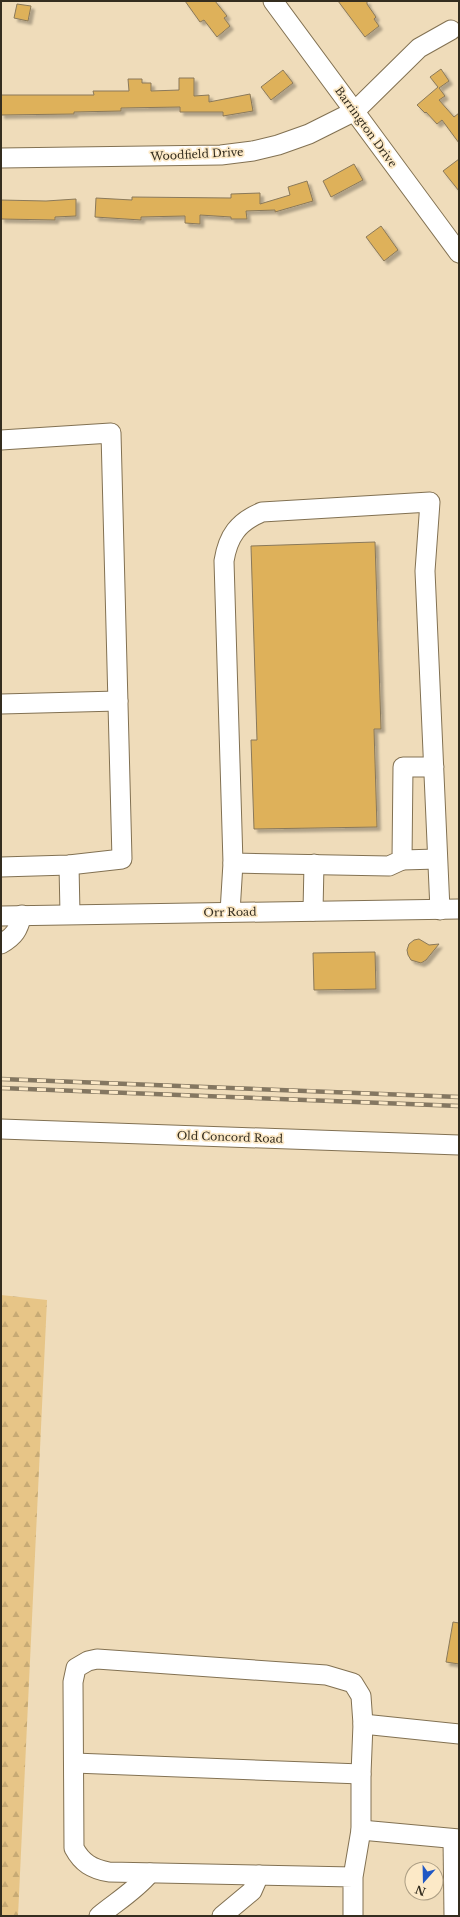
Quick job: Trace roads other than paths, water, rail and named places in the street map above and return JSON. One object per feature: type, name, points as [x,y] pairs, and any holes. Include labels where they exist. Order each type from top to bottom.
[{"type":"street","name":"Barrington Drive","points":[[273,1],[354,111],[457,246]]},
{"type":"street","name":"Woodfield Drive","points":[[1,158],[221,155],[253,151],[278,145],[309,134],[354,111],[419,48],[451,30]]},
{"type":"street","points":[[1,440],[111,433],[122,859],[69,866],[1,867]]},
{"type":"street","points":[[230,912],[233,863],[224,561],[227,545],[238,528],[247,518],[262,512],[430,502],[425,571],[440,910]]},
{"type":"street","points":[[1,704],[118,701]]},
{"type":"street","points":[[402,860],[403,767],[434,768]]},
{"type":"street","points":[[233,863],[390,866],[402,860],[437,859]]},
{"type":"street","points":[[313,911],[314,864]]},
{"type":"street","points":[[69,866],[70,914]]},
{"type":"street","name":"Orr Road","points":[[1,916],[459,909]]},
{"type":"street","points":[[1,944],[11,938],[18,930],[22,915]]},
{"type":"street","name":"Old Concord Road","points":[[1,1129],[459,1146]]},
{"type":"street","points":[[353,1877],[109,1872],[95,1869],[80,1858],[74,1848],[74,1674],[76,1668],[97,1658],[326,1675],[353,1683],[361,1696],[363,1724],[361,1830],[353,1877],[353,1916]]},
{"type":"street","points":[[363,1724],[459,1734]]},
{"type":"street","points":[[74,1763],[361,1774]]},
{"type":"street","points":[[361,1830],[456,1839],[454,1916]]},
{"type":"street","points":[[99,1916],[128,1892],[139,1886],[150,1873]]},
{"type":"street","points":[[222,1916],[252,1891],[259,1875]]},
{"type":"railway","points":[[1,1079],[459,1097]]},
{"type":"railway","points":[[1,1088],[459,1106]]}]
